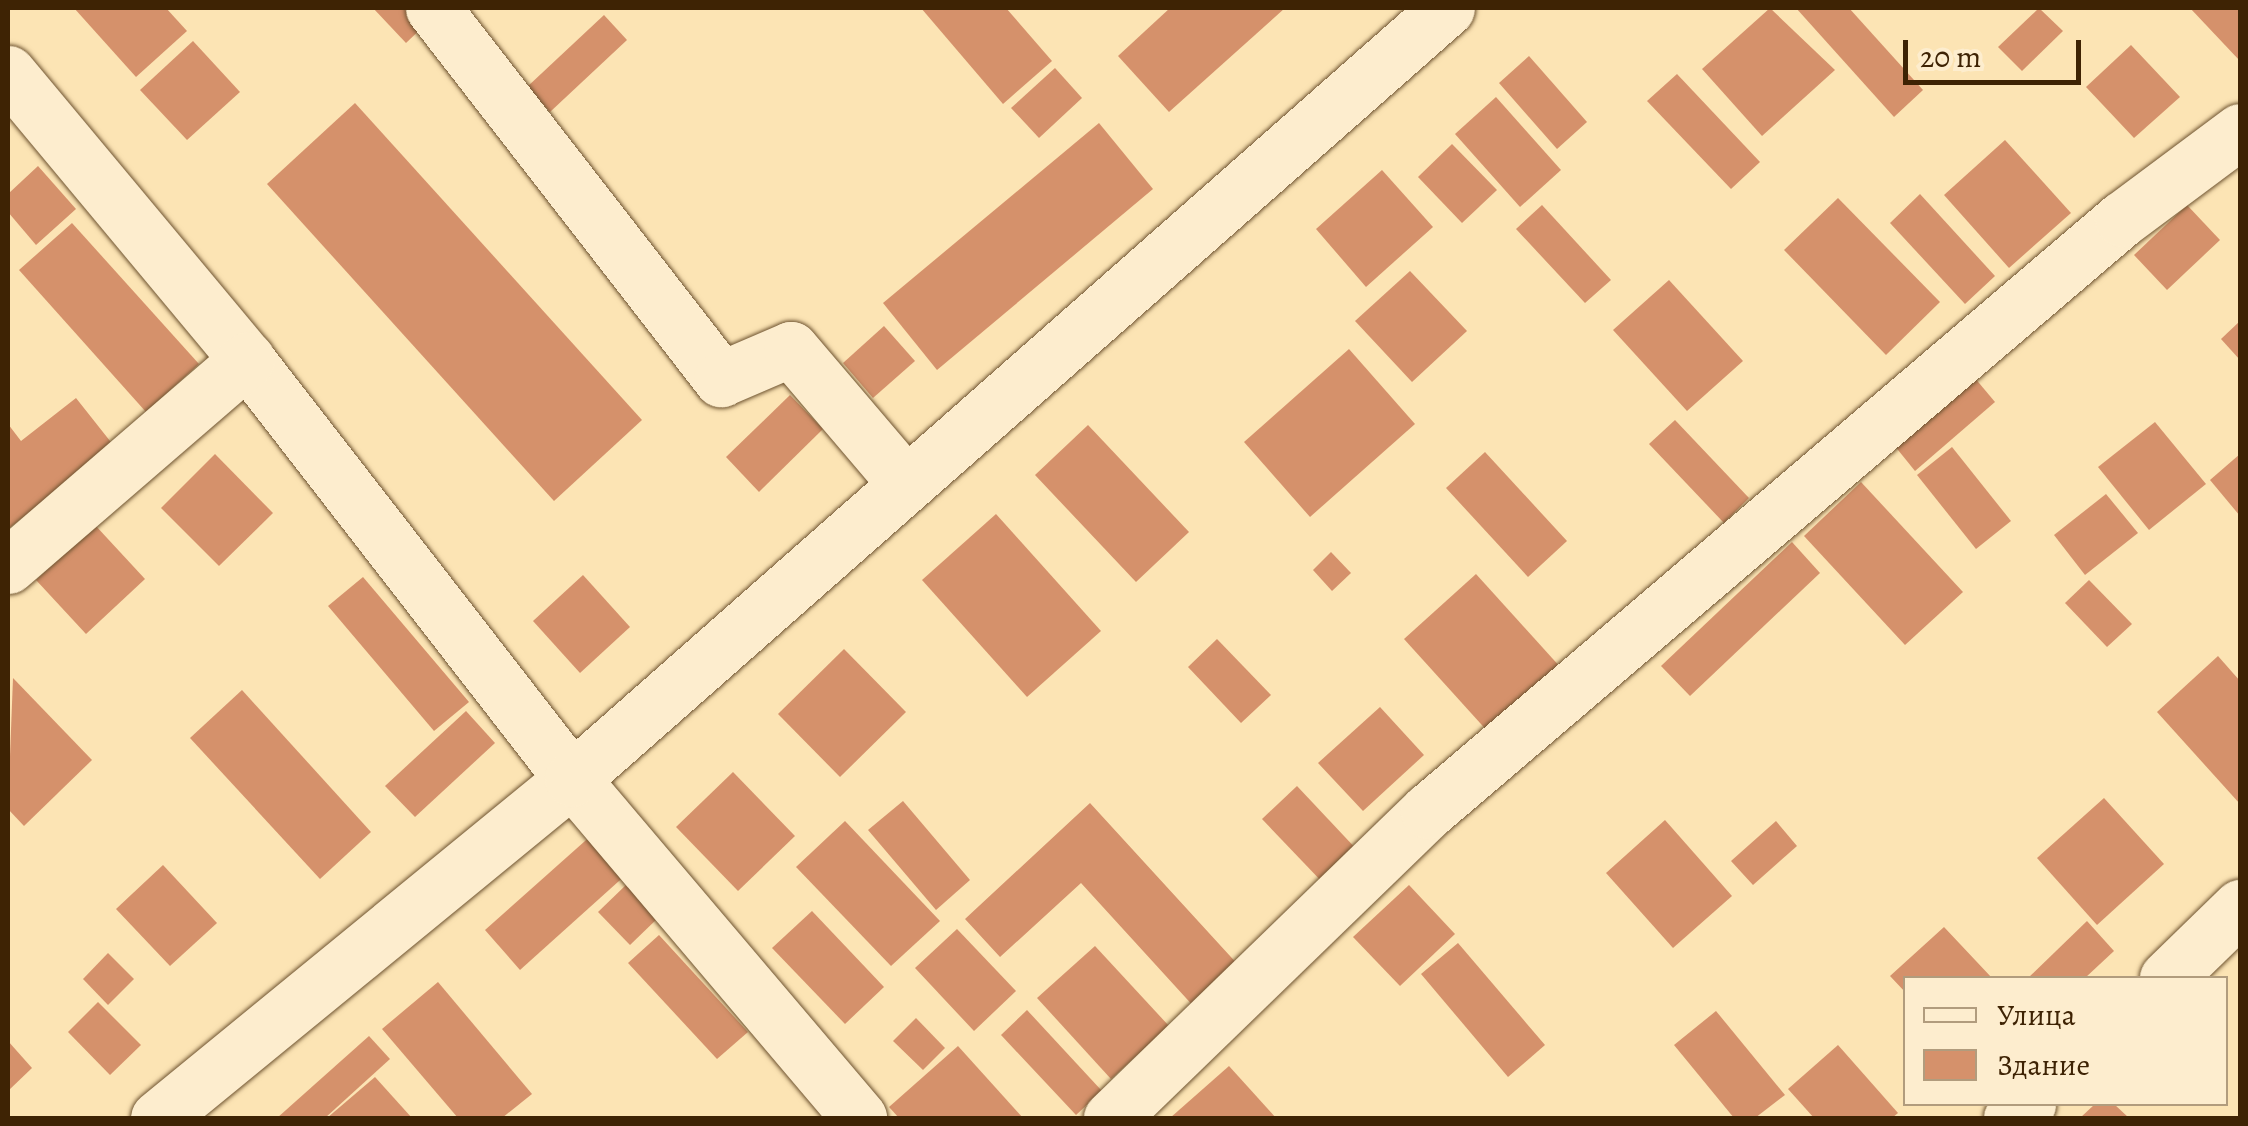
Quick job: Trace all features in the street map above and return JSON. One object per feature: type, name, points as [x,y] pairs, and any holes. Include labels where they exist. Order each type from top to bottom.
[{"type":"street","points":[[433,8],[721,379],[791,349],[906,484]]},
{"type":"street","points":[[158,1118],[572,779],[1447,8]]},
{"type":"street","points":[[8,73],[247,360],[572,779],[859,1118]]},
{"type":"street","points":[[1111,1118],[1428,811],[2122,219],[2240,130]]},
{"type":"street","points":[[8,566],[247,360]]},
{"type":"street","points":[[2169,976],[2240,907]]},
{"type":"building","points":[[74,8],[166,8],[187,31],[136,77]]},
{"type":"building","points":[[373,8],[412,8],[427,23],[406,43]]},
{"type":"building","points":[[921,8],[1006,8],[1052,61],[1003,104]]},
{"type":"building","points":[[1170,8],[1285,8],[1169,112],[1118,56]]},
{"type":"building","points":[[1770,8],[1835,70],[1762,136],[1702,69]]},
{"type":"building","points":[[1796,8],[1849,8],[1923,90],[1894,117]]},
{"type":"building","points":[[2039,8],[2063,31],[2022,71],[1998,47]]},
{"type":"building","points":[[2190,8],[2240,8],[2240,61]]},
{"type":"building","points":[[604,15],[627,40],[550,112],[527,87]]},
{"type":"building","points":[[193,41],[240,92],[187,140],[140,90]]},
{"type":"building","points":[[2131,45],[2180,97],[2134,138],[2086,87]]},
{"type":"building","points":[[1529,56],[1587,122],[1557,149],[1499,83]]},
{"type":"building","points":[[1055,68],[1082,98],[1039,138],[1011,108]]},
{"type":"building","points":[[1677,74],[1760,162],[1731,189],[1647,101]]},
{"type":"building","points":[[1496,97],[1561,170],[1520,207],[1455,134]]},
{"type":"building","points":[[355,103],[642,420],[554,501],[267,184]]},
{"type":"building","points":[[1099,123],[1153,189],[937,370],[883,303]]},
{"type":"building","points":[[2005,140],[2071,213],[2009,268],[1944,195]]},
{"type":"building","points":[[1452,144],[1497,190],[1462,223],[1418,177]]},
{"type":"building","points":[[38,166],[76,209],[36,245],[8,212],[8,194]]},
{"type":"building","points":[[1382,170],[1433,227],[1366,287],[1316,229]]},
{"type":"building","points":[[1920,194],[1995,276],[1965,304],[1890,223]]},
{"type":"building","points":[[1838,198],[1940,302],[1886,355],[1784,250]]},
{"type":"building","points":[[1542,205],[1611,280],[1585,303],[1516,229]]},
{"type":"building","points":[[2187,205],[2220,240],[2167,290],[2134,255]]},
{"type":"building","points":[[72,223],[199,364],[146,412],[19,270]]},
{"type":"building","points":[[1410,271],[1467,331],[1412,382],[1355,321]]},
{"type":"building","points":[[1669,280],[1743,361],[1687,411],[1613,330]]},
{"type":"building","points":[[2240,321],[2240,360],[2221,339]]},
{"type":"building","points":[[884,326],[915,361],[873,398],[843,363]]},
{"type":"building","points":[[1349,349],[1415,424],[1310,517],[1244,442]]},
{"type":"building","points":[[1974,377],[1995,402],[1915,471],[1894,445]]},
{"type":"building","points":[[790,395],[823,429],[759,492],[726,457]]},
{"type":"building","points":[[76,398],[114,446],[8,529],[8,424],[21,441]]},
{"type":"building","points":[[1675,420],[1749,498],[1724,523],[1649,444]]},
{"type":"building","points":[[2155,422],[2206,484],[2149,530],[2098,467]]},
{"type":"building","points":[[1088,425],[1189,532],[1136,582],[1035,475]]},
{"type":"building","points":[[1952,447],[2011,521],[1976,549],[1917,475]]},
{"type":"building","points":[[1485,452],[1567,541],[1528,577],[1446,488]]},
{"type":"building","points":[[215,454],[273,513],[219,566],[161,508]]},
{"type":"building","points":[[2240,454],[2240,516],[2210,480]]},
{"type":"building","points":[[1861,482],[1963,592],[1905,645],[1804,536]]},
{"type":"building","points":[[2106,494],[2138,533],[2085,575],[2054,535]]},
{"type":"building","points":[[996,514],[1101,631],[1027,697],[922,580]]},
{"type":"building","points":[[95,525],[145,579],[86,634],[36,580]]},
{"type":"building","points":[[1792,542],[1820,573],[1690,696],[1661,666]]},
{"type":"building","points":[[1331,552],[1351,573],[1332,591],[1313,570]]},
{"type":"building","points":[[1476,574],[1562,669],[1490,734],[1404,639]]},
{"type":"building","points":[[583,575],[630,627],[580,673],[533,621]]},
{"type":"building","points":[[363,577],[469,702],[434,731],[328,606]]},
{"type":"building","points":[[2089,580],[2132,624],[2107,647],[2065,603]]},
{"type":"building","points":[[1217,639],[1271,695],[1241,723],[1188,667]]},
{"type":"building","points":[[844,649],[906,712],[840,777],[778,714]]},
{"type":"building","points":[[2218,656],[2240,681],[2240,804],[2157,712]]},
{"type":"building","points":[[13,678],[92,760],[24,826],[8,809]]},
{"type":"building","points":[[242,690],[371,832],[320,879],[190,738]]},
{"type":"building","points":[[1380,707],[1424,755],[1363,811],[1318,763]]},
{"type":"building","points":[[466,711],[495,743],[415,817],[385,786]]},
{"type":"building","points":[[733,772],[795,836],[738,891],[676,827]]},
{"type":"building","points":[[1297,786],[1360,853],[1325,885],[1262,819]]},
{"type":"building","points":[[2104,798],[2164,864],[2097,925],[2037,858]]},
{"type":"building","points":[[903,801],[970,880],[936,910],[868,830]]},
{"type":"building","points":[[1090,803],[1241,968],[1196,1009],[1081,883],[1000,957],[965,919]]},
{"type":"building","points":[[1665,820],[1732,896],[1673,948],[1606,873]]},
{"type":"building","points":[[845,821],[940,921],[891,966],[796,867]]},
{"type":"building","points":[[1776,821],[1797,846],[1753,885],[1731,861]]},
{"type":"building","points":[[594,833],[629,872],[520,970],[485,930]]},
{"type":"building","points":[[163,865],[217,923],[170,966],[116,909]]},
{"type":"building","points":[[627,884],[659,917],[630,945],[598,912]]},
{"type":"building","points":[[1409,885],[1455,934],[1400,986],[1353,937]]},
{"type":"building","points":[[812,911],[884,987],[845,1024],[772,948]]},
{"type":"building","points":[[2087,921],[2114,951],[2087,976],[2030,976]]},
{"type":"building","points":[[1944,927],[1990,976],[1903,976],[1903,990],[1890,976]]},
{"type":"building","points":[[957,929],[1016,991],[974,1031],[915,968]]},
{"type":"building","points":[[659,935],[748,1032],[717,1059],[628,963]]},
{"type":"building","points":[[1458,943],[1545,1045],[1508,1077],[1421,974]]},
{"type":"building","points":[[1095,946],[1169,1026],[1111,1079],[1037,998]]},
{"type":"building","points":[[108,953],[134,979],[108,1005],[83,979]]},
{"type":"building","points":[[438,982],[532,1094],[502,1118],[458,1118],[382,1029]]},
{"type":"building","points":[[98,1002],[141,1045],[110,1075],[68,1032]]},
{"type":"building","points":[[1027,1010],[1102,1091],[1076,1115],[1001,1035]]},
{"type":"building","points":[[1716,1011],[1785,1095],[1755,1118],[1734,1118],[1674,1045]]},
{"type":"building","points":[[916,1018],[945,1048],[923,1070],[893,1041]]},
{"type":"building","points":[[369,1036],[390,1059],[325,1118],[277,1118]]},
{"type":"building","points":[[8,1041],[32,1068],[8,1091]]},
{"type":"building","points":[[1838,1045],[1898,1113],[1892,1118],[1814,1118],[1788,1089]]},
{"type":"building","points":[[958,1046],[1023,1118],[899,1118],[889,1107]]},
{"type":"building","points":[[1229,1066],[1276,1118],[1170,1118]]},
{"type":"building","points":[[375,1077],[412,1118],[327,1118]]},
{"type":"building","points":[[2093,1106],[2116,1106],[2129,1118],[2080,1118]]}]
